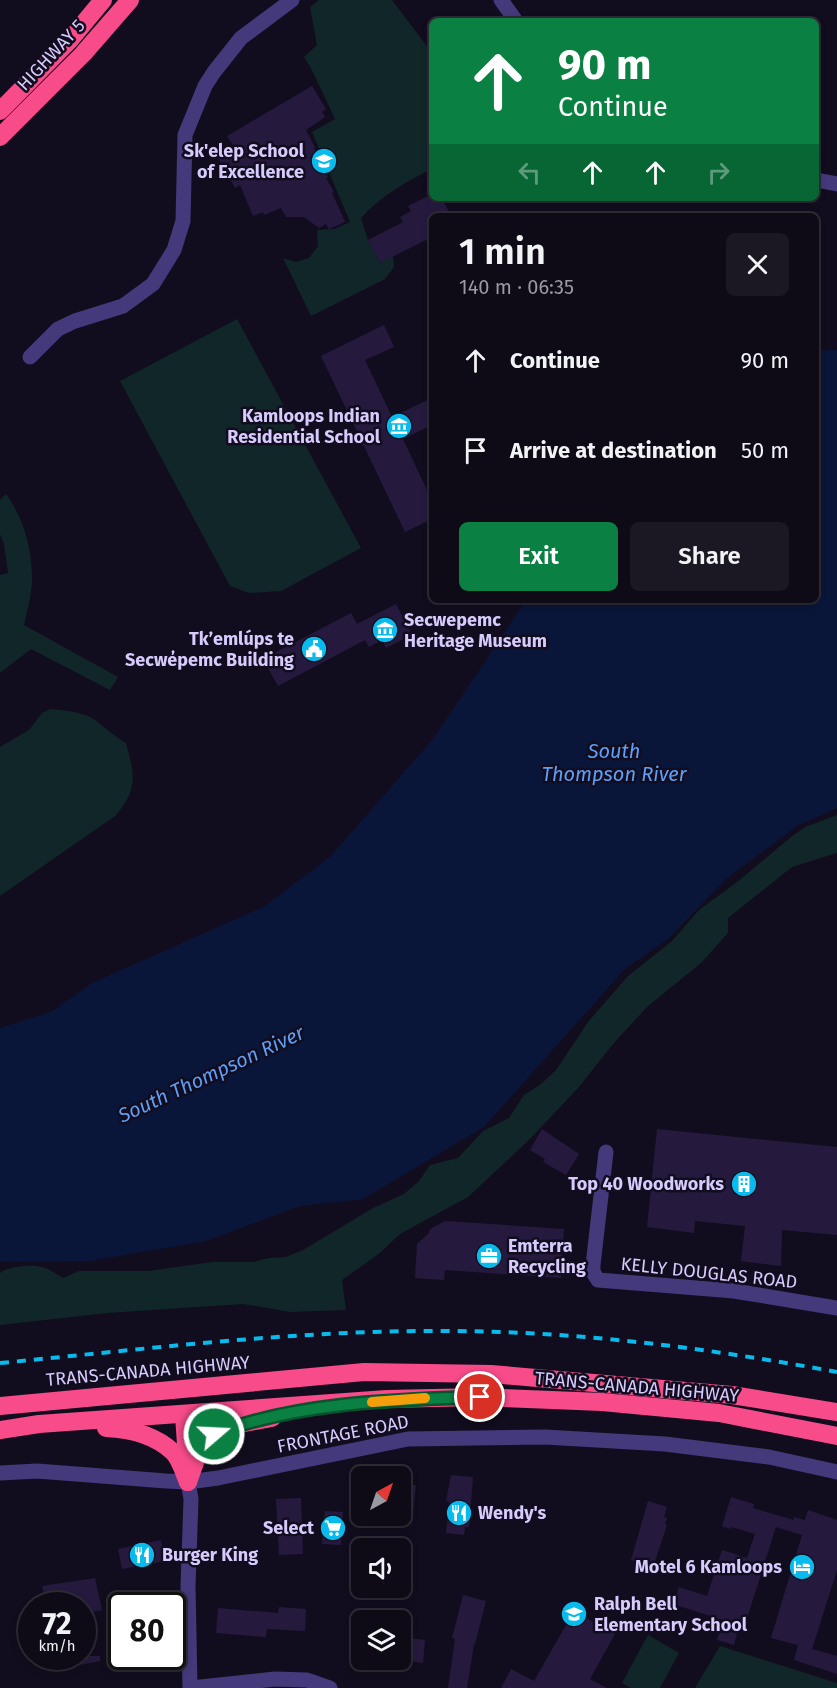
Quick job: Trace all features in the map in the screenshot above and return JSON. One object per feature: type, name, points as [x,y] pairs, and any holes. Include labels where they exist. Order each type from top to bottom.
[{"type":"highway","name":"HIGHWAY 5","points":[[0,111],[69,41],[103,0]]},
{"type":"highway","name":"HIGHWAY 5","points":[[0,136],[83,54],[130,0]]},
{"type":"highway","name":"TRANS-CANADA HIGHWAY","points":[[0,1407],[364,1372],[491,1374],[732,1395],[837,1412]]},
{"type":"highway","points":[[188,1482],[184,1415],[227,1385]]},
{"type":"highway","name":"TRANS-CANADA HIGHWAY","points":[[0,1430],[39,1424],[387,1399],[480,1397],[602,1402],[719,1413],[837,1436]]},
{"type":"highway","points":[[188,1482],[199,1453],[205,1442],[214,1434],[238,1425],[289,1414],[387,1399]]},
{"type":"highway","points":[[39,1424],[118,1429],[150,1436],[174,1453],[188,1482]]},
{"type":"street","points":[[30,357],[58,329],[75,321],[123,306],[153,284],[174,250],[183,221],[185,135],[205,86],[241,38],[292,0]]},
{"type":"street","points":[[501,0],[514,18]]},
{"type":"street","points":[[819,181],[837,184]]},
{"type":"street","name":"KELLY DOUGLAS ROAD","points":[[606,1152],[593,1265],[593,1272],[598,1280],[734,1292],[837,1308]]},
{"type":"street","name":"FRONTAGE ROAD","points":[[0,1473],[37,1471],[188,1482],[218,1478],[408,1439],[523,1437],[665,1444],[769,1457],[837,1472]]},
{"type":"street","points":[[188,1482],[190,1499],[188,1586],[190,1688],[275,1679],[307,1680],[330,1688]]},
{"type":"green space","points":[[319,0],[392,0],[429,49],[429,170],[394,190],[361,218],[368,240],[380,263],[393,256],[394,267],[385,279],[311,316],[283,258],[296,262],[309,258],[318,246],[317,230],[334,229],[350,222],[312,132],[335,119],[304,57],[317,45],[310,7]]},
{"type":"green space","points":[[237,319],[361,548],[281,591],[249,593],[230,586],[120,381]]},
{"type":"green space","points":[[6,494],[18,514],[31,559],[30,599],[24,625],[118,677],[110,690],[31,649],[0,673],[0,575],[8,573],[4,544],[0,534],[0,500]]},
{"type":"green space","points":[[51,709],[90,717],[126,743],[133,773],[131,790],[115,816],[0,896],[0,747],[29,730],[42,713]]},
{"type":"green space","points":[[837,815],[837,853],[792,867],[728,918],[728,933],[701,963],[647,1007],[613,1044],[579,1087],[528,1141],[468,1197],[400,1234],[380,1253],[342,1280],[346,1310],[290,1312],[243,1304],[107,1313],[0,1325],[0,1273],[8,1269],[37,1266],[48,1269],[63,1278],[79,1271],[148,1271],[212,1262],[253,1262],[286,1257],[303,1250],[373,1208],[404,1194],[419,1181],[430,1165],[458,1158],[483,1131],[509,1118],[524,1095],[540,1085],[556,1070],[588,1022],[628,976],[672,941],[699,910],[805,827]]},
{"type":"green space","points":[[648,1635],[679,1653],[660,1688],[631,1688],[622,1683]]},
{"type":"green space","points":[[720,1646],[837,1683],[837,1688],[695,1688]]},
{"type":"water","name":"South Thompson River","points":[[837,350],[837,808],[797,826],[726,879],[668,939],[625,969],[484,1127],[363,1199],[300,1206],[206,1241],[91,1261],[0,1262],[0,1028],[53,1011],[92,983],[263,907],[330,857],[433,739],[524,603],[819,603],[819,351]]},
{"type":"building","name":"Sk'elep School of Excellence","points":[[312,86],[326,109],[322,112],[325,117],[306,130],[328,177],[326,178],[345,222],[329,229],[326,224],[319,228],[304,217],[286,217],[281,208],[264,215],[263,212],[253,216],[240,185],[235,188],[216,155],[234,147],[227,136]]},
{"type":"building","points":[[429,196],[429,201],[444,201],[450,213],[429,213],[429,238],[380,263],[368,240],[403,222],[400,217],[411,211],[408,206]]},
{"type":"building","points":[[384,325],[394,347],[365,360],[392,417],[429,399],[429,426],[403,439],[429,495],[429,520],[405,532],[321,356]]},
{"type":"building","name":"Tk’emlúps te Secwe̓pemc Building","points":[[396,604],[412,635],[386,648],[382,640],[369,647],[365,640],[278,686],[263,659],[351,613],[357,624]]},
{"type":"building","points":[[542,1129],[579,1154],[566,1175],[543,1162],[545,1159],[530,1150]]},
{"type":"building","name":"Top 40 Woodworks","points":[[657,1129],[837,1147],[837,1235],[782,1230],[781,1266],[741,1261],[745,1226],[695,1221],[694,1233],[647,1227]]},
{"type":"building","name":"Emterra Recycling","points":[[445,1221],[564,1229],[561,1278],[445,1270],[444,1280],[415,1278],[417,1244],[429,1233],[430,1229]]},
{"type":"building","name":"Wendy's","points":[[451,1475],[473,1477],[469,1527],[465,1527],[464,1535],[446,1533],[449,1501],[446,1501]]},
{"type":"building","points":[[411,1485],[416,1485],[411,1523]]},
{"type":"building","points":[[731,1497],[754,1504],[753,1508],[794,1520],[794,1517],[805,1520],[808,1510],[837,1520],[837,1570],[812,1649],[837,1656],[837,1674],[794,1660],[798,1645],[771,1638],[802,1535],[776,1527],[748,1615],[745,1614],[740,1623],[734,1645],[717,1640],[723,1620],[673,1604],[679,1587],[707,1596],[722,1550],[747,1558],[755,1534],[722,1526]]},
{"type":"building","points":[[301,1498],[303,1554],[279,1555],[276,1499]]},
{"type":"building","points":[[648,1501],[667,1507],[664,1517],[667,1518],[665,1524],[667,1525],[653,1567],[631,1560]]},
{"type":"building","name":"Select","points":[[325,1511],[343,1512],[341,1545],[322,1544]]},
{"type":"building","name":"Burger King","points":[[161,1540],[165,1561],[122,1569],[118,1549]]},
{"type":"building","points":[[95,1578],[102,1610],[96,1611],[96,1592],[43,1592],[42,1586]]},
{"type":"building","points":[[463,1595],[486,1601],[474,1644],[467,1688],[448,1688],[455,1639],[452,1638]]},
{"type":"building","points":[[279,1607],[306,1609],[305,1631],[267,1629],[266,1637],[216,1633],[218,1608],[278,1613]]},
{"type":"building","name":"Ralph Bell Elementary School","points":[[574,1611],[615,1634],[590,1679],[607,1688],[501,1688],[511,1669],[534,1681]]},
{"type":"building","points":[[411,1638],[425,1640],[423,1663],[411,1661]]},
{"type":"railway","points":[[0,1363],[278,1337],[444,1331],[543,1334],[691,1348],[837,1372]]},
{"type":"slow traffic","points":[[372,1402],[387,1399],[425,1398]]},
{"type":"place","name":"Sk'elep School of Excellence","points":[[324,161]]},
{"type":"place","name":"Kamloops Indian Residential School","points":[[399,426]]},
{"type":"place","name":"Secwepemc Heritage Museum","points":[[385,630]]},
{"type":"place","name":"Tk’emlúps te Secwe̓pemc Building","points":[[314,649]]},
{"type":"place","name":"Top 40 Woodworks","points":[[744,1184]]},
{"type":"place","name":"Emterra Recycling","points":[[489,1256]]},
{"type":"place","name":"Wendy's","points":[[459,1513]]},
{"type":"place","name":"Select","points":[[333,1528]]},
{"type":"place","name":"Burger King","points":[[142,1555]]},
{"type":"place","name":"Motel 6 Kamloops","points":[[802,1567]]},
{"type":"place","name":"Ralph Bell Elementary School","points":[[574,1614]]},
{"type":"route","points":[[214,1434],[238,1425],[289,1414],[387,1399],[480,1397]]}]
